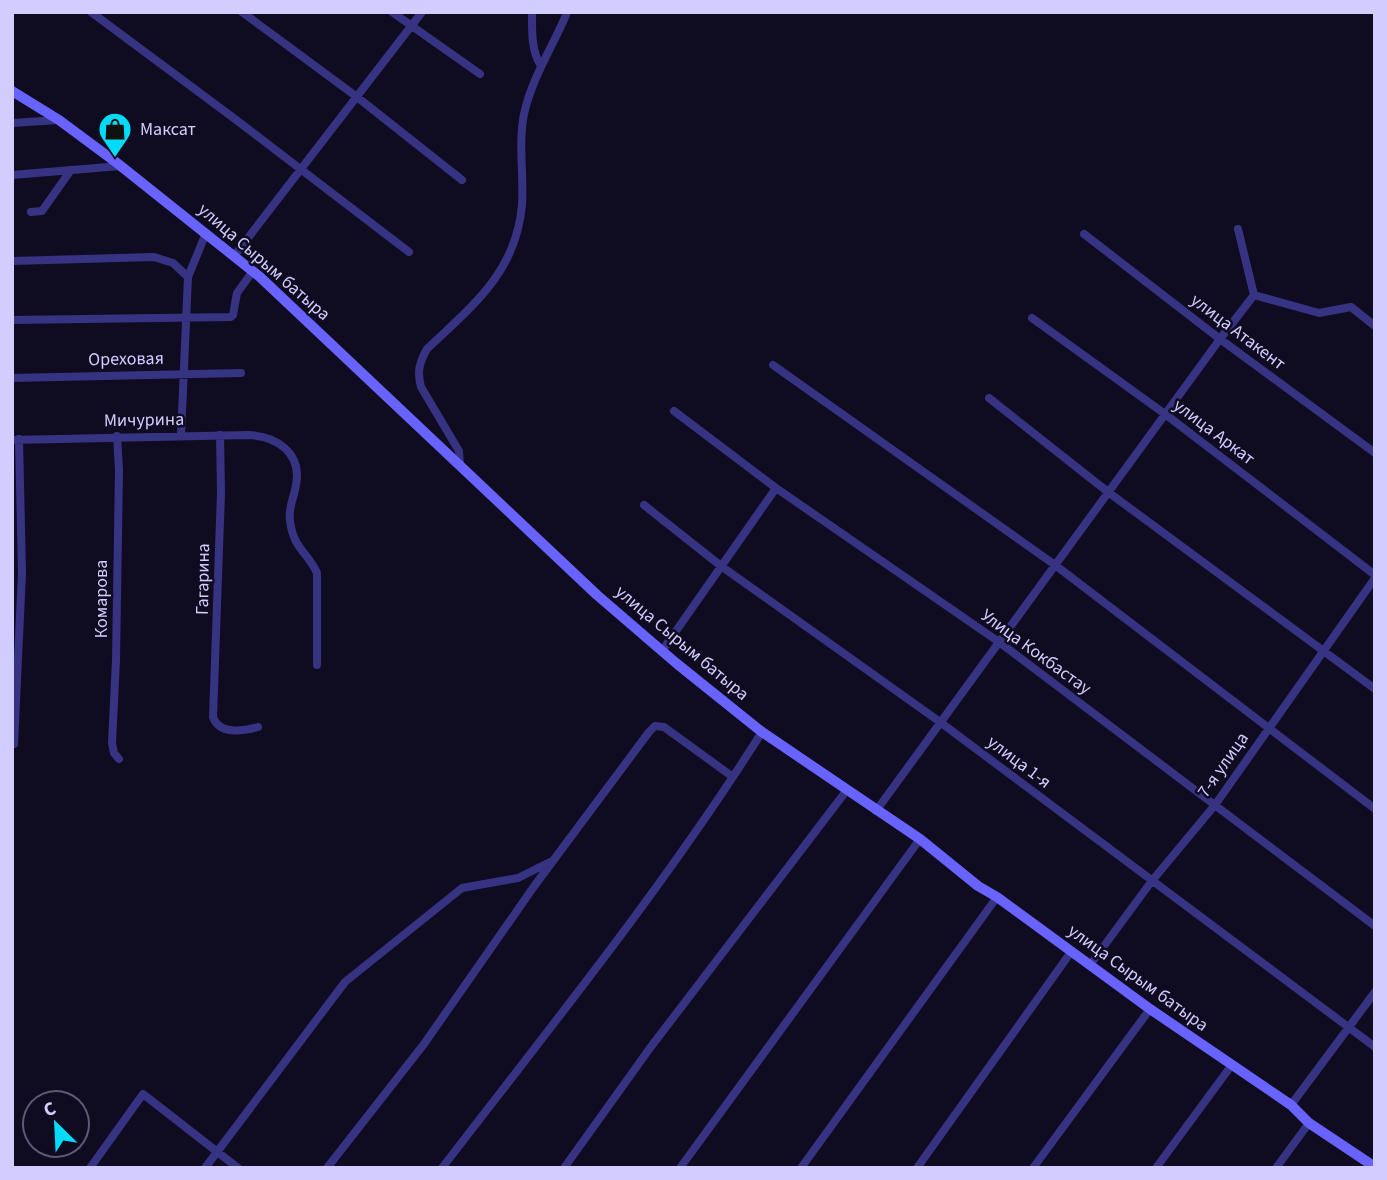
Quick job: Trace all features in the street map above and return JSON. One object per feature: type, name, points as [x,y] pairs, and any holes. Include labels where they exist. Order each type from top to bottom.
[{"type":"street","points":[[91,12],[409,252]]},
{"type":"street","points":[[243,12],[462,180]]},
{"type":"street","points":[[392,12],[480,75]]},
{"type":"street","points":[[234,256],[422,12]]},
{"type":"street","points":[[532,12],[534,48],[540,64]]},
{"type":"street","points":[[460,466],[459,451],[421,387],[418,377],[420,361],[427,349],[491,286],[507,263],[522,204],[524,115],[540,64],[566,15]]},
{"type":"street","name":"улица Сырым батыра","points":[[12,91],[59,120],[253,271],[597,595],[762,732],[920,839],[978,887],[997,897],[1150,1009],[1290,1105],[1308,1123],[1375,1167]]},
{"type":"street","points":[[12,123],[59,120]]},
{"type":"street","points":[[12,175],[120,166]]},
{"type":"street","points":[[31,212],[42,211],[71,170]]},
{"type":"street","points":[[1238,229],[1254,295]]},
{"type":"street","points":[[181,435],[188,277],[206,233]]},
{"type":"street","name":"улица Атакент","points":[[1084,234],[1220,339],[1375,453]]},
{"type":"street","points":[[12,261],[155,257],[173,263],[188,277]]},
{"type":"street","points":[[12,320],[230,317],[233,315],[237,293],[253,271]]},
{"type":"street","points":[[1254,295],[1319,313],[1351,307],[1375,326]]},
{"type":"street","points":[[876,811],[1254,295]]},
{"type":"street","name":"улица Аркат","points":[[1032,318],[1165,414],[1375,576]]},
{"type":"street","points":[[773,365],[1055,565],[1375,809]]},
{"type":"street","name":"Ореховая","points":[[12,379],[241,373]]},
{"type":"street","points":[[989,398],[1108,492],[1375,689]]},
{"type":"street","name":"Улица Кокбастау","points":[[674,411],[776,488],[999,642],[1375,926]]},
{"type":"street","name":"Мичурина","points":[[15,440],[220,435],[261,436],[275,440],[293,456],[298,469],[289,511],[295,543],[317,573],[317,665]]},
{"type":"street","name":"Гагарина","points":[[220,435],[221,493],[213,710],[215,723],[221,728],[233,730],[258,727]]},
{"type":"street","name":"Комарова","points":[[117,436],[119,470],[116,660],[112,743],[114,753],[119,759]]},
{"type":"street","points":[[14,744],[22,573],[15,440]]},
{"type":"street","points":[[662,651],[776,488]]},
{"type":"street","name":"улица 1-я","points":[[644,505],[721,566],[940,722],[1375,1047]]},
{"type":"street","name":"7-я улица","points":[[1090,965],[1151,882],[1215,805],[1375,576]]},
{"type":"street","points":[[327,1168],[424,1044],[553,860],[656,726],[664,727],[733,777]]},
{"type":"street","points":[[442,1168],[612,947],[762,732]]},
{"type":"street","points":[[564,1168],[650,1048],[847,790]]},
{"type":"street","points":[[680,1168],[920,839]]},
{"type":"street","points":[[205,1168],[345,982],[461,888],[518,878],[553,860]]},
{"type":"street","points":[[802,1168],[997,897]]},
{"type":"street","points":[[917,1168],[1071,952]]},
{"type":"street","points":[[1290,1105],[1375,992]]},
{"type":"street","points":[[1034,1168],[1150,1009]]},
{"type":"street","points":[[1156,1168],[1231,1066]]},
{"type":"street","points":[[90,1168],[143,1094],[238,1168]]},
{"type":"street","points":[[1276,1168],[1308,1123]]},
{"type":"place","name":"Максат","points":[[115,159]]}]
